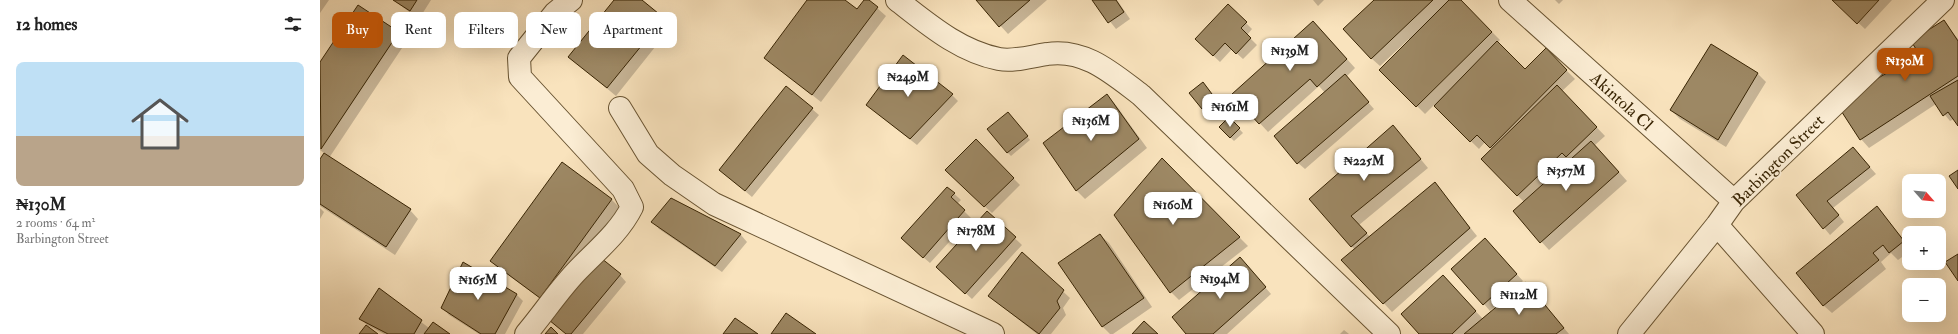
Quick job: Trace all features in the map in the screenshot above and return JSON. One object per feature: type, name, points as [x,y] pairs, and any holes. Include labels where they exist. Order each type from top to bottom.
[{"type":"street","points":[[526,334],[575,273],[604,245],[626,220],[632,207],[623,189],[520,77],[519,58],[555,13],[571,0]]},
{"type":"street","points":[[897,0],[952,41],[972,51],[1006,60],[1056,52],[1085,58],[1104,67],[1141,96],[1389,334]]},
{"type":"street","name":"Akintola Cl","points":[[1510,0],[1734,201]]},
{"type":"street","name":"Barbington Street","points":[[1629,334],[1717,225],[1734,201],[1943,0]]},
{"type":"street","points":[[620,108],[648,154],[672,175],[714,204],[993,334]]},
{"type":"street","points":[[1717,225],[1813,334]]},
{"type":"building","points":[[393,0],[417,0],[410,11]]},
{"type":"building","points":[[614,0],[642,0],[657,12],[604,12]]},
{"type":"building","points":[[807,0],[845,0],[857,9],[864,0],[869,0],[878,7],[812,95],[764,58]]},
{"type":"building","points":[[976,0],[1030,0],[999,27]]},
{"type":"building","points":[[1092,0],[1116,0],[1124,12],[1108,23]]},
{"type":"building","points":[[1374,0],[1433,0],[1371,59],[1343,29]]},
{"type":"building","points":[[1449,0],[1461,0],[1492,32],[1416,107],[1379,70]]},
{"type":"building","points":[[1832,0],[1879,0],[1857,24]]},
{"type":"building","points":[[1228,4],[1247,22],[1241,28],[1251,38],[1236,54],[1225,43],[1213,56],[1195,39]]},
{"type":"building","points":[[358,5],[369,12],[353,12]]},
{"type":"building","points":[[1944,20],[1958,41],[1958,76],[1860,140],[1836,103],[1919,54],[1911,41]]},
{"type":"building","points":[[383,21],[391,27],[391,44],[321,149],[320,62],[332,44],[332,48],[383,48]]},
{"type":"building","points":[[1313,21],[1347,59],[1317,87],[1310,79],[1259,124],[1232,94]]},
{"type":"building","points":[[589,31],[589,48],[640,48],[607,88],[568,57],[575,48],[581,48],[581,41]]},
{"type":"building","points":[[1497,41],[1525,69],[1546,48],[1567,70],[1490,148],[1477,135],[1470,142],[1434,106]]},
{"type":"building","points":[[1711,44],[1758,73],[1718,140],[1670,110]]},
{"type":"building","points":[[903,55],[953,94],[910,139],[866,105]]},
{"type":"building","points":[[1345,74],[1369,102],[1297,164],[1274,136]]},
{"type":"building","points":[[1958,80],[1958,126],[1948,112],[1943,116],[1930,96]]},
{"type":"building","points":[[1203,82],[1215,98],[1202,109],[1189,93]]},
{"type":"building","points":[[1557,85],[1597,127],[1566,157],[1562,153],[1517,196],[1481,159]]},
{"type":"building","points":[[786,86],[813,108],[745,191],[719,170]]},
{"type":"building","points":[[1107,94],[1139,139],[1076,191],[1043,143]]},
{"type":"building","points":[[1008,112],[1028,136],[1007,153],[987,129]]},
{"type":"building","points":[[1229,117],[1240,128],[1230,138],[1219,127]]},
{"type":"building","points":[[1393,125],[1421,159],[1351,216],[1367,233],[1351,247],[1309,199]]},
{"type":"building","points":[[976,139],[1014,178],[984,207],[945,170]]},
{"type":"building","points":[[1591,141],[1619,172],[1540,243],[1513,211]]},
{"type":"building","points":[[1853,147],[1870,167],[1827,201],[1839,215],[1823,229],[1796,195]]},
{"type":"building","points":[[324,153],[411,209],[386,247],[320,204],[320,159]]},
{"type":"building","points":[[1162,158],[1240,237],[1170,293],[1114,215]]},
{"type":"building","points":[[562,162],[612,199],[540,298],[490,261]]},
{"type":"building","points":[[1958,170],[1958,189],[1949,176]]},
{"type":"building","points":[[1435,182],[1470,228],[1383,304],[1341,260]]},
{"type":"building","points":[[947,187],[955,193],[951,197],[965,210],[923,258],[901,238]]},
{"type":"building","points":[[671,198],[741,234],[715,266],[651,222]]},
{"type":"building","points":[[1877,206],[1902,238],[1902,243],[1889,253],[1883,245],[1873,253],[1879,260],[1823,306],[1796,273]]},
{"type":"building","points":[[987,211],[1016,237],[965,294],[936,267]]},
{"type":"building","points":[[1100,234],[1144,298],[1102,327],[1058,263]]},
{"type":"building","points":[[1485,238],[1517,274],[1483,305],[1451,269]]},
{"type":"building","points":[[1022,252],[1064,290],[1057,301],[1060,308],[1039,334],[988,296]]},
{"type":"building","points":[[1958,254],[1958,281],[1946,263],[1946,261]]},
{"type":"building","points":[[1240,257],[1266,287],[1213,334],[1186,334],[1172,317]]},
{"type":"building","points":[[601,258],[621,274],[571,334],[566,334],[549,320]]},
{"type":"building","points":[[463,262],[517,294],[495,334],[481,334],[441,308]]},
{"type":"building","points":[[1443,275],[1476,311],[1452,334],[1419,334],[1401,314]]},
{"type":"building","points":[[1526,282],[1564,328],[1556,334],[1464,334]]},
{"type":"building","points":[[379,288],[422,320],[414,334],[388,334],[359,319]]},
{"type":"building","points":[[786,313],[816,334],[771,334]]},
{"type":"building","points":[[735,318],[758,334],[723,334]]},
{"type":"building","points":[[1144,321],[1158,334],[1132,334]]},
{"type":"building","points":[[433,322],[450,334],[424,334]]},
{"type":"building","points":[[366,325],[378,334],[359,334]]},
{"type":"building","points":[[551,327],[558,334],[545,334]]}]
